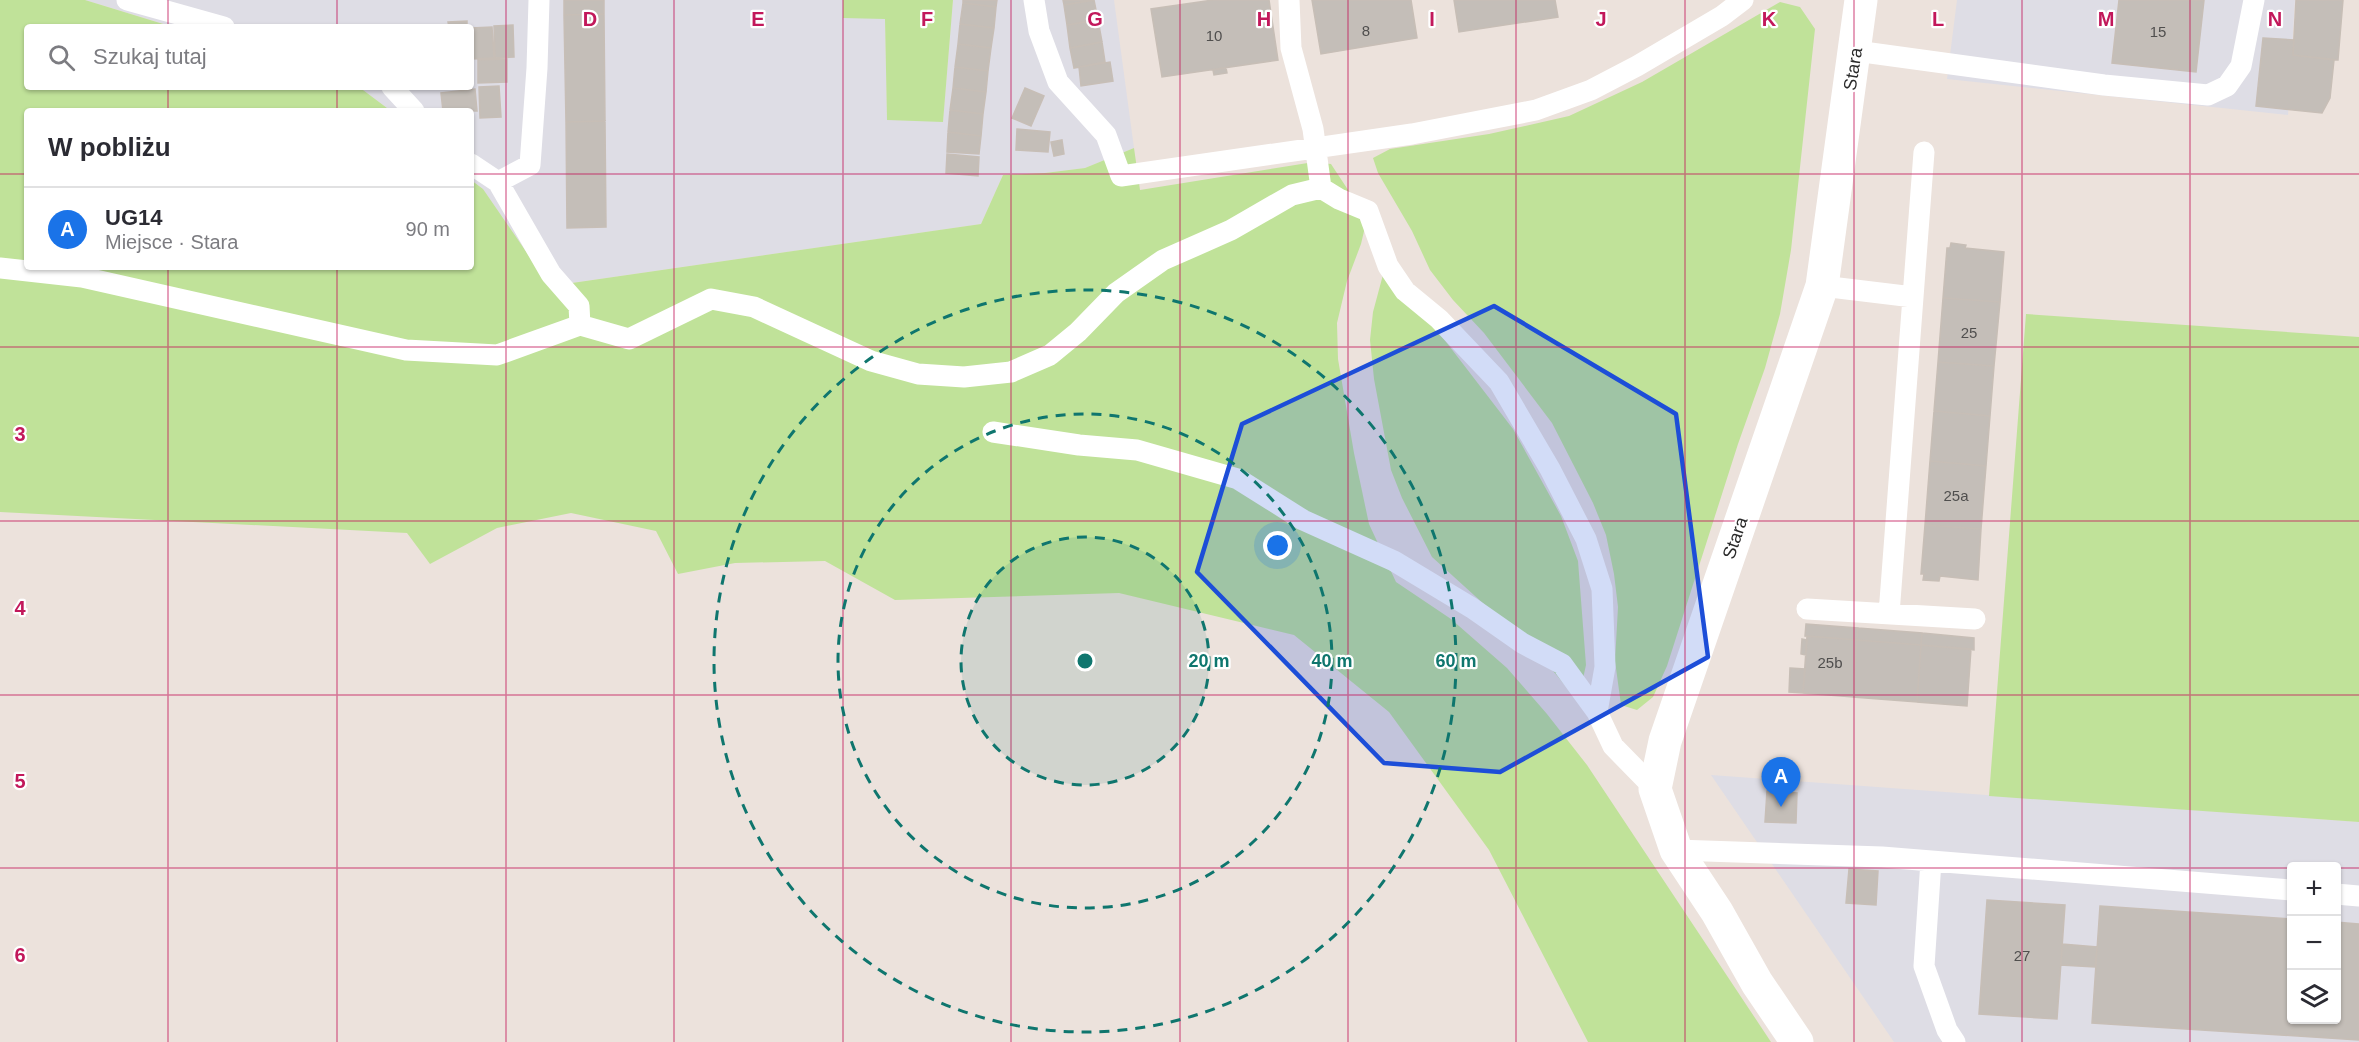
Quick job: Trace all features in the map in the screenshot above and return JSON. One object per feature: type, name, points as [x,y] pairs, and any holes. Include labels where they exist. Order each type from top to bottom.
[{"type":"street","name":"Stara","points":[[1655,789],[1665,741],[1822,286],[1856,51],[1861,0]]},
{"type":"street","points":[[1655,789],[1676,850],[1717,912],[1757,983],[1797,1042]]},
{"type":"lane","points":[[128,0],[213,24]]},
{"type":"lane","points":[[498,182],[530,165],[538,0]]},
{"type":"lane","points":[[1034,0],[1039,31],[1058,82],[1106,135],[1120,176],[1412,134],[1536,110],[1591,90],[1637,66],[1722,16],[1743,0]]},
{"type":"lane","points":[[1289,0],[1291,48],[1313,129],[1321,188]]},
{"type":"lane","points":[[1856,51],[2104,85],[2208,95],[2227,86],[2241,66],[2254,0]]},
{"type":"lane","points":[[395,90],[411,108]]},
{"type":"lane","points":[[1889,614],[1924,152]]},
{"type":"lane","points":[[474,166],[498,182],[551,274],[579,306],[580,325]]},
{"type":"lane","points":[[0,268],[82,277],[406,350],[496,355],[580,325],[629,339],[711,299],[754,307],[870,361],[918,374],[964,377],[1011,372],[1050,355],[1078,332],[1116,293],[1163,260],[1231,230],[1292,195],[1321,188],[1339,199],[1368,211],[1388,266],[1405,291],[1439,319],[1499,382],[1560,489],[1586,539],[1602,589],[1605,668],[1597,712]]},
{"type":"lane","points":[[1822,286],[1913,297]]},
{"type":"lane","points":[[993,432],[1080,445],[1137,450],[1238,479],[1303,520],[1394,561],[1472,608],[1522,643],[1562,664],[1597,712],[1613,746],[1655,789]]},
{"type":"lane","points":[[1807,609],[1976,619]]},
{"type":"lane","points":[[1676,850],[1882,857],[2287,890]]},
{"type":"lane","points":[[1931,861],[1924,966],[1947,1030],[1955,1042]]},
{"type":"lane","points":[[2341,894],[2359,896]]},
{"type":"highlighted area","points":[[1494,306],[1676,414],[1708,657],[1500,772],[1384,763],[1197,572],[1242,424]]},
{"type":"shaded area","points":[[85,0],[843,0],[843,18],[885,18],[887,120],[943,121],[953,0],[1114,0],[1134,148],[1085,168],[1003,175],[981,224],[557,285],[536,266],[483,189],[474,182],[474,108],[387,108],[363,90],[474,90],[474,24],[164,24]]},
{"type":"shaded area","points":[[1957,0],[2295,0],[2288,115],[1947,79]]},
{"type":"shaded area","points":[[1711,775],[2359,822],[2359,1042],[1894,1042]]},
{"type":"green space","points":[[0,0],[85,0],[163,24],[24,24],[24,90],[363,90],[387,108],[24,108],[24,270],[474,270],[474,182],[483,189],[536,266],[558,285],[981,224],[1003,175],[1085,168],[1134,148],[1140,190],[1314,162],[1331,164],[1362,211],[1365,227],[1347,281],[1337,323],[1338,359],[1369,524],[1396,582],[1451,619],[1507,668],[1547,714],[1587,765],[1771,1042],[1588,1042],[1489,850],[1389,712],[1294,635],[1119,593],[895,600],[825,561],[735,563],[678,574],[656,531],[571,513],[497,528],[430,564],[407,533],[0,512]]},
{"type":"green space","points":[[843,0],[953,0],[943,122],[887,120],[885,19],[843,18]]},
{"type":"green space","points":[[1780,2],[1800,7],[1815,29],[1791,250],[1780,314],[1765,368],[1738,444],[1667,666],[1653,697],[1637,710],[1621,705],[1615,661],[1618,607],[1614,574],[1606,535],[1593,503],[1552,423],[1484,333],[1453,300],[1430,270],[1412,231],[1378,173],[1373,158],[1390,149],[1489,134],[1569,116],[1642,82]]},
{"type":"green space","points":[[1384,271],[1430,321],[1513,429],[1561,516],[1578,561],[1586,665],[1578,701],[1539,654],[1432,557],[1402,498],[1391,470],[1374,379],[1370,340],[1373,312]]},
{"type":"green space","points":[[2026,314],[2359,337],[2359,822],[1989,796]]},
{"type":"building","points":[[564,0],[604,0],[604,14],[564,15]]},
{"type":"building","points":[[963,0],[997,0],[996,7],[963,3]]},
{"type":"building","points":[[1063,0],[1093,0],[1064,5]]},
{"type":"building","points":[[1094,0],[1098,20],[1067,25],[1064,5]]},
{"type":"building","points":[[1213,0],[1269,0],[1278,60],[1162,77],[1151,9]]},
{"type":"building","points":[[1312,0],[1411,0],[1417,38],[1321,54]]},
{"type":"building","points":[[1454,0],[1555,0],[1558,17],[1459,32]]},
{"type":"building","points":[[2119,0],[2204,0],[2196,72],[2112,63]]},
{"type":"building","points":[[2296,0],[2343,0],[2338,60],[2293,55]]},
{"type":"building","points":[[963,3],[996,7],[994,28],[960,24]]},
{"type":"building","points":[[604,14],[605,121],[566,122],[564,15]]},
{"type":"building","points":[[1098,20],[1102,42],[1070,48],[1067,25]]},
{"type":"building","points":[[467,21],[467,24],[448,24],[448,22]]},
{"type":"building","points":[[960,24],[994,28],[991,48],[958,44]]},
{"type":"building","points":[[513,25],[514,57],[495,58],[494,26]]},
{"type":"building","points":[[492,27],[494,58],[474,59],[474,28]]},
{"type":"building","points":[[2263,38],[2294,40],[2293,55],[2334,60],[2330,98],[2322,113],[2256,106]]},
{"type":"building","points":[[1102,42],[1105,62],[1074,68],[1070,48]]},
{"type":"building","points":[[958,44],[991,48],[988,71],[955,67]]},
{"type":"building","points":[[507,59],[507,82],[478,83],[478,60]]},
{"type":"building","points":[[1110,62],[1113,81],[1081,86],[1079,67]]},
{"type":"building","points":[[955,67],[988,71],[986,92],[953,88]]},
{"type":"building","points":[[1226,68],[1227,73],[1214,75],[1213,70]]},
{"type":"building","points":[[499,86],[501,117],[480,118],[479,87]]},
{"type":"building","points":[[953,88],[986,92],[983,114],[950,110]]},
{"type":"building","points":[[1025,88],[1044,96],[1031,126],[1012,118]]},
{"type":"building","points":[[474,89],[477,111],[474,111],[474,108],[443,108],[441,93]]},
{"type":"building","points":[[950,110],[983,114],[981,136],[948,132]]},
{"type":"building","points":[[605,121],[606,227],[567,228],[566,122]]},
{"type":"building","points":[[1017,129],[1050,132],[1048,152],[1016,150]]},
{"type":"building","points":[[948,132],[981,136],[979,154],[947,152]]},
{"type":"building","points":[[1062,140],[1064,154],[1054,156],[1051,142]]},
{"type":"building","points":[[947,154],[979,157],[978,176],[946,173]]},
{"type":"building","points":[[1951,243],[1966,245],[1965,248],[2004,252],[2000,302],[1943,298],[1947,248],[1950,248]]},
{"type":"building","points":[[1943,298],[2000,302],[1994,366],[1938,362]]},
{"type":"building","points":[[1938,362],[1994,366],[1990,416],[1934,411]]},
{"type":"building","points":[[1934,411],[1990,416],[1986,466],[1930,461]]},
{"type":"building","points":[[1930,461],[1986,466],[1981,529],[1925,525]]},
{"type":"building","points":[[1925,525],[1981,529],[1978,580],[1940,576],[1939,581],[1923,580],[1924,574],[1921,574]]},
{"type":"building","points":[[1806,624],[1858,628],[1857,640],[1805,636]]},
{"type":"building","points":[[1858,628],[1922,633],[1921,645],[1857,640]]},
{"type":"building","points":[[1922,633],[1974,638],[1974,650],[1921,645]]},
{"type":"building","points":[[1807,636],[1857,640],[1853,697],[1803,693]]},
{"type":"building","points":[[1802,639],[1807,640],[1806,655],[1801,654]]},
{"type":"building","points":[[1857,640],[1921,645],[1917,702],[1853,697]]},
{"type":"building","points":[[1921,645],[1971,649],[1967,706],[1917,702]]},
{"type":"building","points":[[1790,668],[1805,669],[1803,693],[1789,692]]},
{"type":"building","points":[[1767,791],[1797,793],[1796,823],[1765,822]]},
{"type":"building","points":[[1849,869],[1878,871],[1876,905],[1846,903]]},
{"type":"building","points":[[1987,900],[2065,905],[2057,1019],[1979,1014]]},
{"type":"building","points":[[2100,906],[2287,919],[2287,1024],[2341,1024],[2341,922],[2359,924],[2359,1040],[2092,1023]]},
{"type":"building","points":[[2062,944],[2097,947],[2095,967],[2061,965]]},
{"type":"place","name":"UG14","points":[[1781,807]]}]
